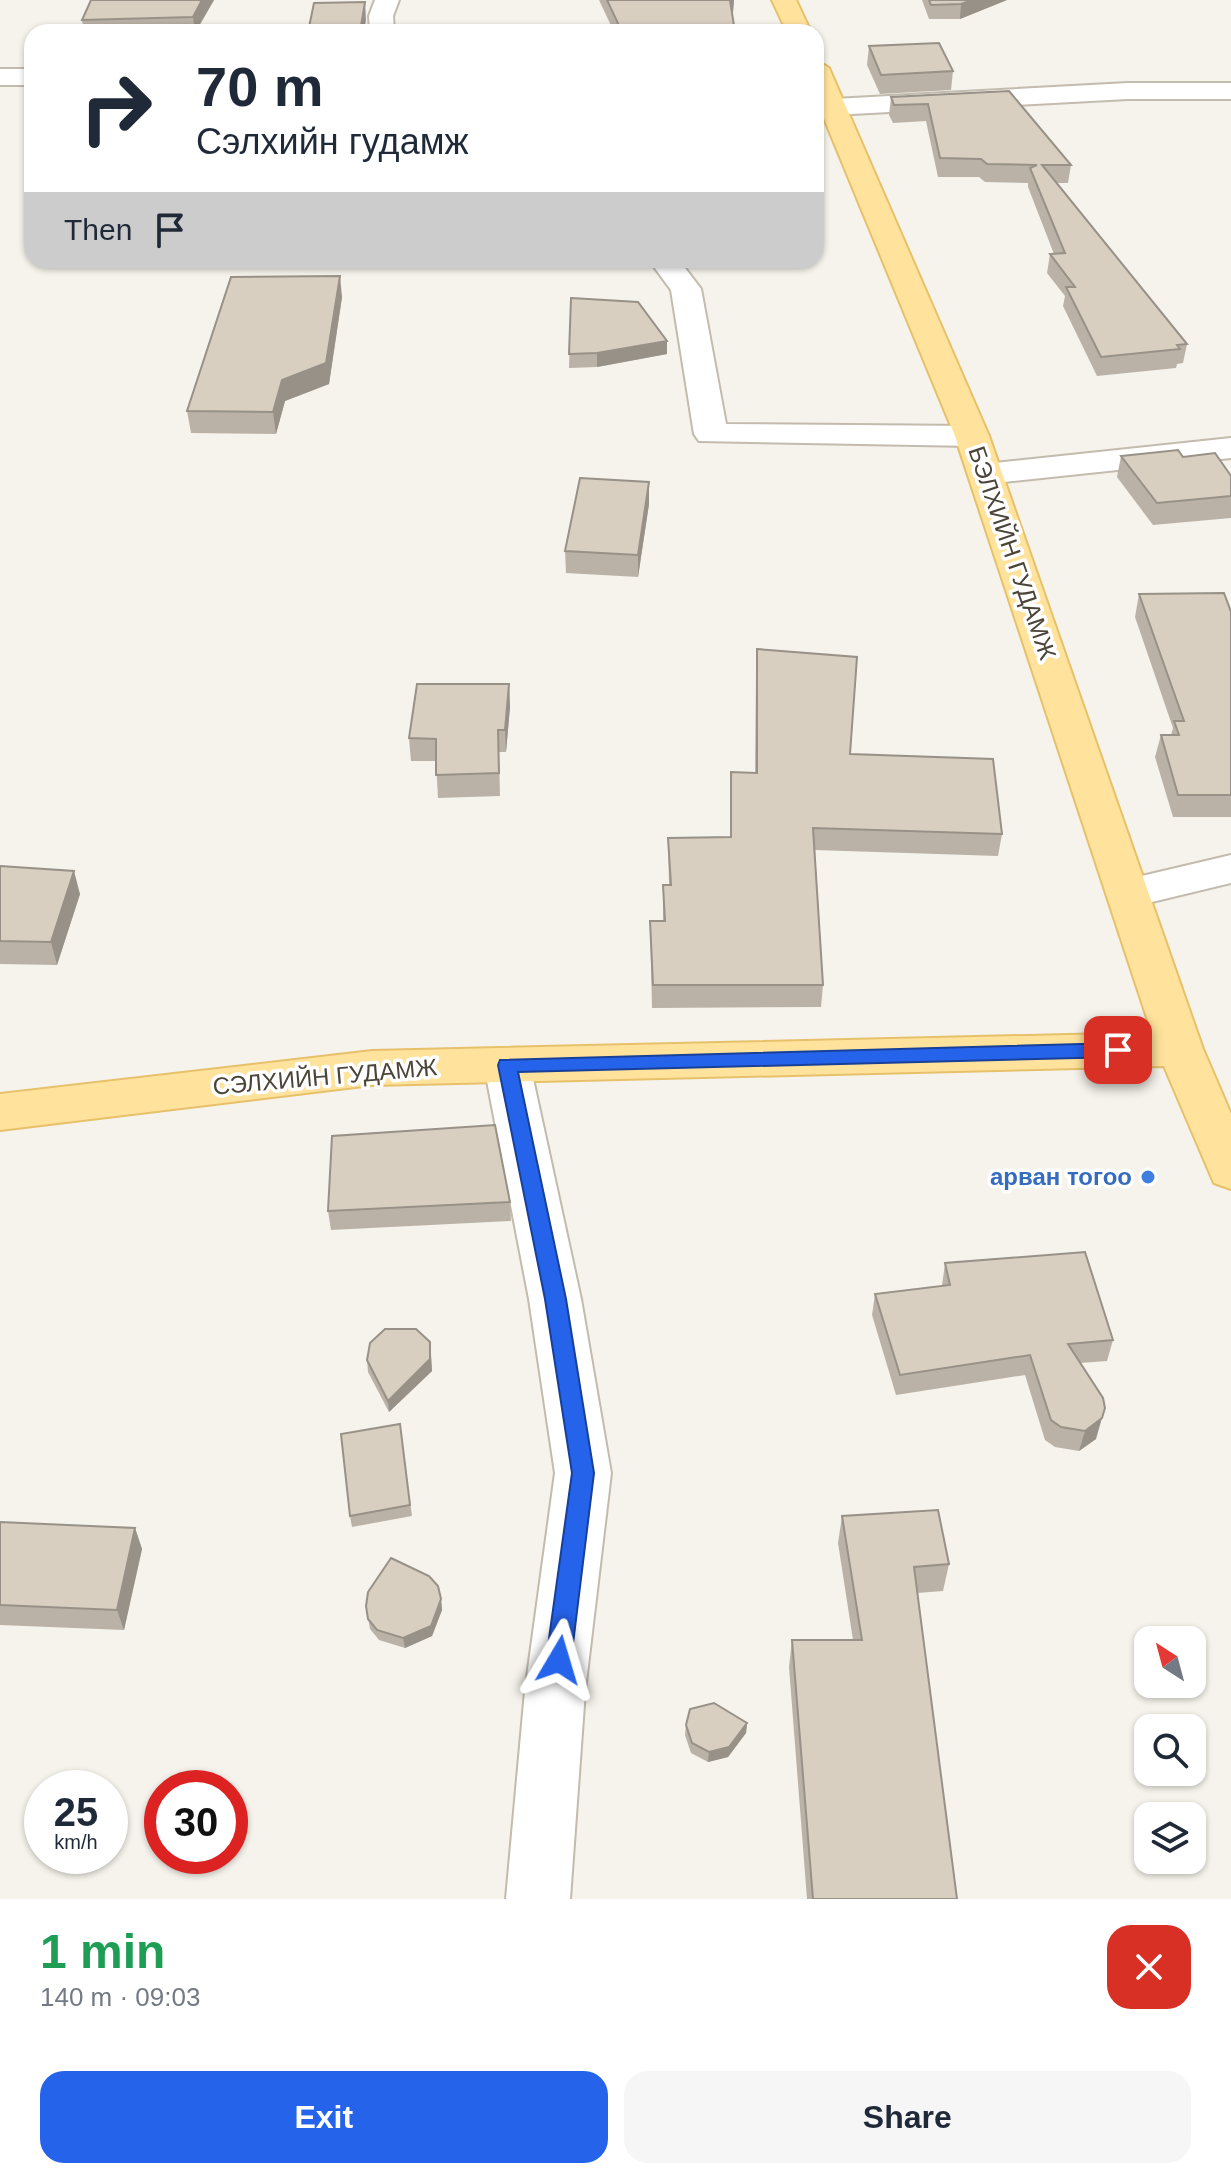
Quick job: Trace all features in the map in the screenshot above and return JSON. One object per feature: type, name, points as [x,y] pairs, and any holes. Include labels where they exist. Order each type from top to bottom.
[{"type":"main road","points":[[784,0],[795,24]]},
{"type":"main road","name":"БЭЛХИЙН ГУДАМЖ","points":[[824,85],[972,436],[1180,1049],[1231,1170]]},
{"type":"main road","name":"СЭЛХИЙН ГУДАМЖ","points":[[0,1112],[372,1068],[1180,1049]]},
{"type":"street","points":[[382,24],[387,0]]},
{"type":"street","points":[[0,77],[24,77]]},
{"type":"street","points":[[834,107],[1128,91],[1231,91]]},
{"type":"street","points":[[670,268],[686,289],[711,434],[972,436]]},
{"type":"street","points":[[985,474],[1231,448]]},
{"type":"street","points":[[1127,893],[1231,869]]},
{"type":"street","points":[[507,1065],[555,1299],[583,1473],[555,1691],[538,1899]]},
{"type":"building","points":[[91,0],[202,0],[193,17],[82,20]]},
{"type":"building","points":[[607,0],[730,0],[734,24],[618,24]]},
{"type":"building","points":[[929,0],[972,0],[961,4],[931,5]]},
{"type":"building","points":[[365,2],[361,24],[310,24],[314,3]]},
{"type":"building","points":[[939,43],[953,71],[881,75],[869,46]]},
{"type":"building","points":[[1009,91],[1071,165],[1042,165],[1187,344],[1177,345],[1180,349],[1101,357],[1066,287],[1075,287],[1050,254],[1065,253],[1030,168],[1037,165],[987,164],[981,159],[940,158],[928,104],[894,105],[891,97]]},
{"type":"building","points":[[340,276],[326,363],[282,380],[273,412],[187,411],[231,277]]},
{"type":"building","points":[[571,298],[638,302],[667,341],[597,353],[569,354]]},
{"type":"building","points":[[1178,450],[1183,457],[1215,453],[1231,476],[1231,496],[1157,503],[1121,456]]},
{"type":"building","points":[[580,478],[649,482],[638,555],[565,551]]},
{"type":"building","points":[[1224,593],[1231,612],[1231,795],[1178,795],[1161,735],[1179,735],[1174,721],[1184,721],[1139,594]]},
{"type":"building","points":[[757,649],[857,657],[850,754],[993,759],[1002,834],[813,828],[823,985],[653,985],[650,921],[665,921],[663,885],[671,885],[668,838],[731,837],[731,772],[757,773]]},
{"type":"building","points":[[417,684],[509,684],[505,730],[498,730],[499,773],[436,775],[436,739],[409,738]]},
{"type":"building","points":[[0,866],[74,871],[51,942],[0,941]]},
{"type":"building","points":[[495,1125],[510,1202],[328,1211],[332,1136]]},
{"type":"building","points":[[1085,1252],[1113,1340],[1068,1344],[1103,1398],[1105,1408],[1102,1418],[1085,1431],[1061,1427],[1051,1420],[1030,1355],[900,1375],[875,1294],[950,1285],[945,1263]]},
{"type":"building","points":[[385,1329],[416,1329],[430,1342],[430,1359],[388,1401],[367,1360],[370,1343]]},
{"type":"building","points":[[400,1424],[410,1505],[350,1516],[341,1434]]},
{"type":"building","points":[[938,1510],[949,1564],[914,1567],[957,1899],[813,1899],[792,1640],[862,1640],[842,1516]]},
{"type":"building","points":[[0,1522],[135,1528],[117,1610],[0,1605]]},
{"type":"building","points":[[391,1558],[429,1576],[438,1586],[441,1599],[431,1626],[403,1638],[377,1630],[368,1619],[366,1606],[368,1592]]},
{"type":"building","points":[[714,1703],[747,1723],[729,1747],[709,1752],[692,1743],[686,1725],[690,1709]]},
{"type":"place","name":"арван тогоо","points":[[1148,1177]]},
{"type":"route","points":[[559,1660],[583,1473],[555,1299],[507,1065],[1118,1050]]}]
